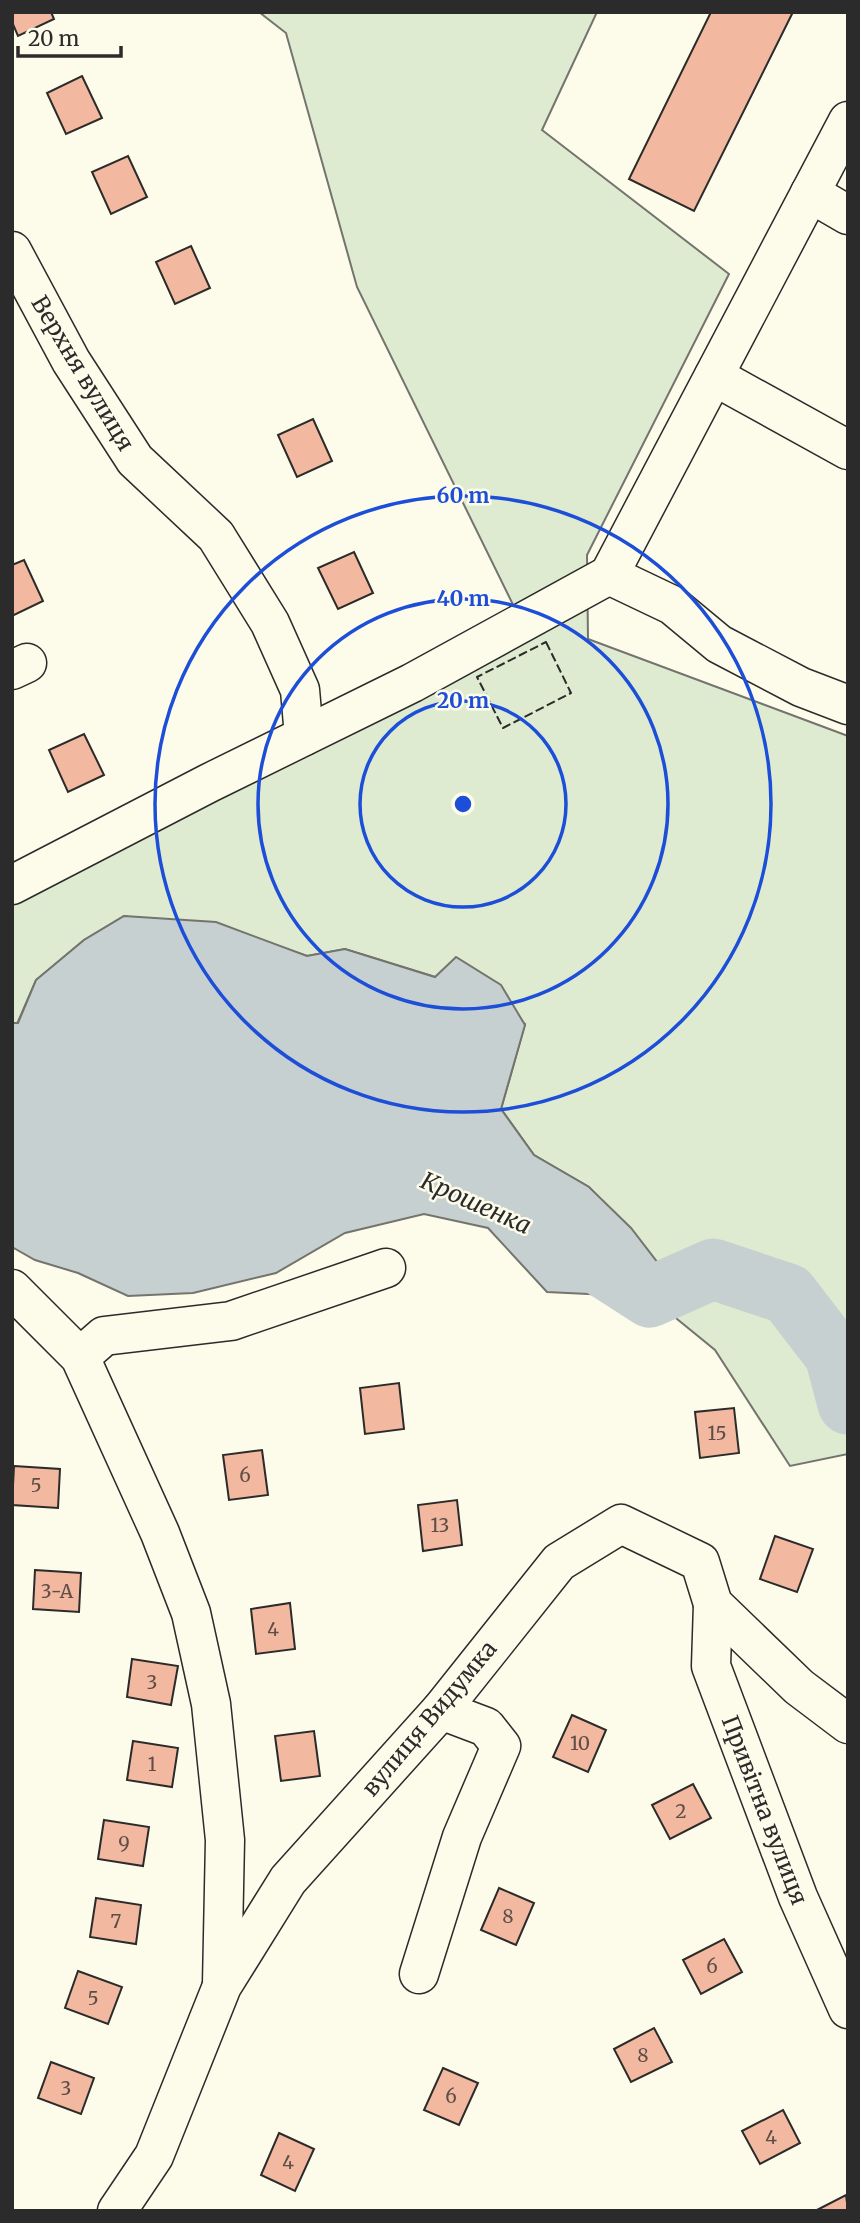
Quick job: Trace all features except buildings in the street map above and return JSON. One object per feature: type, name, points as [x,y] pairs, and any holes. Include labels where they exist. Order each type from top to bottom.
[{"type":"street","points":[[12,885],[412,683],[609,575],[848,121]]},
{"type":"street","points":[[810,193],[848,215]]},
{"type":"street","name":"Верхня вулиця","points":[[12,251],[71,361],[135,460],[216,536],[270,623],[300,690],[304,736]]},
{"type":"street","points":[[714,376],[848,450]]},
{"type":"street","points":[[609,575],[671,605],[719,645],[802,687],[848,705]]},
{"type":"street","points":[[80,1357],[104,1336],[230,1321],[386,1268]]},
{"type":"street","points":[[13,1292],[80,1357],[160,1533],[194,1626],[211,1704],[225,1840],[222,1986]]},
{"type":"street","name":"вулиця Видумка","points":[[117,2211],[154,2156],[222,1986],[288,1880],[440,1710],[559,1562],[621,1524],[700,1562],[713,1604],[799,1688],[848,1724]]},
{"type":"street","name":"Привітна вулиця","points":[[713,1604],[710,1666],[798,1898],[848,2009]]},
{"type":"street","points":[[419,1975],[462,1837],[501,1746],[486,1727],[440,1710]]},
{"type":"green space","points":[[259,12],[597,12],[542,130],[729,274],[587,555],[588,639],[848,736],[848,1454],[790,1466],[715,1350],[650,1297],[661,1267],[589,1187],[534,1155],[501,1109],[525,1024],[435,977],[345,949],[307,956],[266,942],[124,916],[84,940],[36,980],[17,1024],[12,1023],[12,885],[522,623],[357,287],[286,33]]},
{"type":"water","points":[[124,916],[216,922],[307,956],[345,949],[435,977],[456,957],[501,985],[525,1025],[501,1109],[534,1155],[589,1187],[631,1228],[661,1267],[650,1297],[547,1292],[488,1228],[424,1214],[345,1233],[276,1273],[193,1293],[128,1296],[78,1273],[35,1260],[12,1247],[12,1023],[18,1023],[36,980],[84,940]]},
{"type":"waterway","name":"Крошенка","points":[[580,1252],[650,1297],[713,1269],[788,1294],[835,1355],[848,1404]]},
{"type":"fence","points":[[546,642],[571,693],[503,728],[477,677],[546,642]]}]
